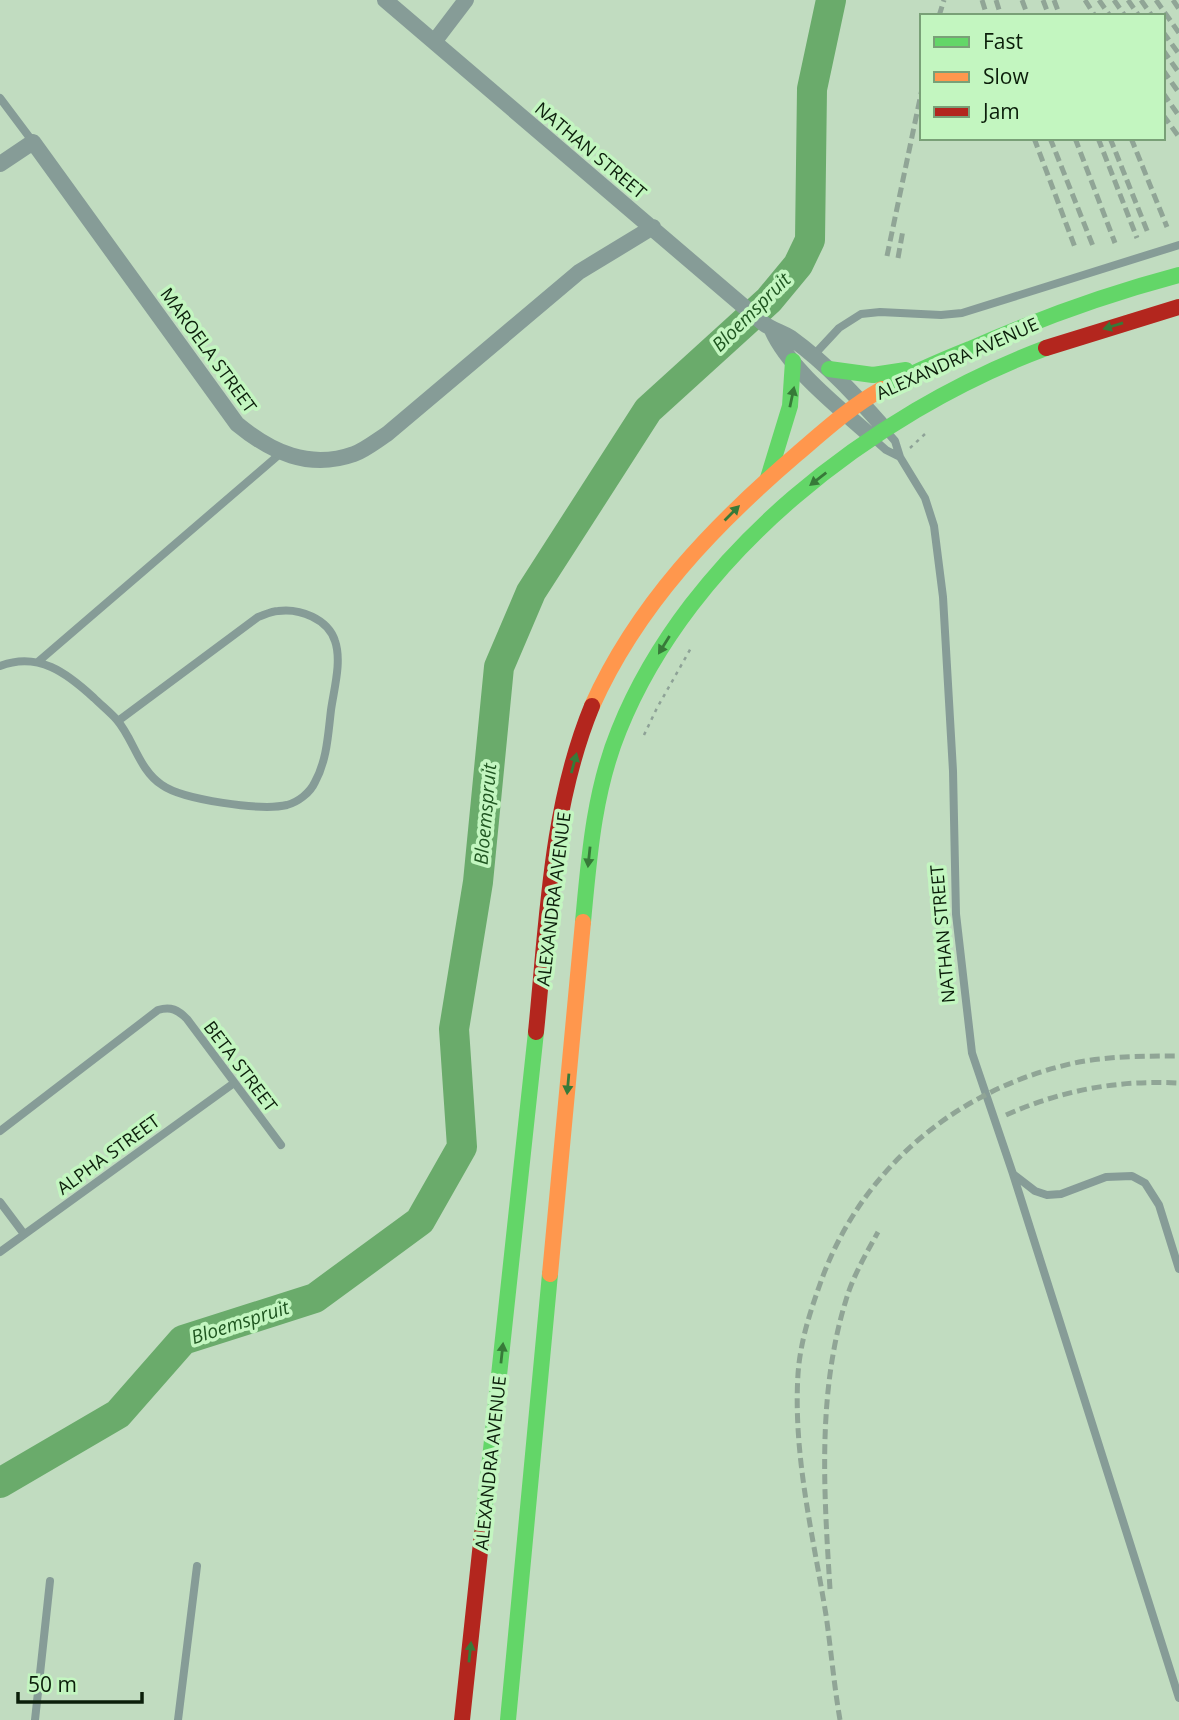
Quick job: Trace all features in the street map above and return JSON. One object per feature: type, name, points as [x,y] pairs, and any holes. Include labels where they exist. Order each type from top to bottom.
[{"type":"highway","name":"ALEXANDRA AVENUE","points":[[462,1720],[554,861],[572,766],[599,690],[618,654],[682,565],[729,514],[845,412],[899,380],[998,337],[1127,288],[1179,275]]},
{"type":"highway","name":"ALEXANDRA AVENUE","points":[[508,1720],[590,850],[603,776],[622,723],[668,637],[706,586],[754,533],[814,481],[879,433],[940,396],[1006,364],[1111,327],[1179,307]]},
{"type":"highway","points":[[829,369],[873,375],[934,364]]},
{"type":"highway","points":[[768,478],[793,396],[797,366]]},
{"type":"street","name":"NATHAN STREET","points":[[385,0],[711,279],[768,326],[788,336],[829,369],[861,401],[879,433]]},
{"type":"street","points":[[434,42],[466,0]]},
{"type":"street","points":[[0,164],[33,142]]},
{"type":"street","name":"MAROELA STREET","points":[[33,142],[237,424],[258,441],[281,453],[303,460],[332,460],[356,453],[387,434],[579,272],[653,227]]},
{"type":"street","name":"NATHAN STREET","points":[[768,326],[779,346],[797,366],[845,412],[879,433]]},
{"type":"lane","name":"MAROELA STREET","points":[[0,98],[33,142]]},
{"type":"lane","points":[[797,366],[813,355],[839,328],[861,314],[962,313],[1179,245]]},
{"type":"lane","name":"NATHAN STREET","points":[[879,433],[886,450],[900,457]]},
{"type":"lane","name":"NATHAN STREET","points":[[879,433],[895,441],[900,457],[925,498],[934,526],[943,597],[953,771],[956,914],[972,1053],[1179,1698]]},
{"type":"lane","points":[[39,661],[281,453]]},
{"type":"lane","points":[[0,666],[20,660],[39,661],[59,669],[118,720],[147,771],[162,785],[180,795],[200,801],[286,805],[302,798],[314,785],[324,762],[337,663],[335,641],[326,627],[312,616],[296,611],[277,611],[258,617],[118,720]]},
{"type":"lane","name":"BETA STREET","points":[[0,1131],[158,1010],[173,1009],[187,1019],[281,1145]]},
{"type":"lane","name":"ALPHA STREET","points":[[0,1252],[234,1083]]},
{"type":"lane","points":[[1013,1174],[1035,1191],[1047,1195],[1061,1194],[1106,1177],[1121,1175],[1132,1176],[1145,1183],[1159,1205],[1179,1269]]},
{"type":"lane","points":[[0,1202],[24,1234]]},
{"type":"lane","points":[[178,1720],[197,1566]]},
{"type":"lane","points":[[35,1720],[50,1581]]},
{"type":"path","points":[[900,457],[929,429]]},
{"type":"path","points":[[640,744],[697,638]]},
{"type":"waterway","name":"Bloemspruit","points":[[0,1483],[118,1414],[183,1340],[315,1298],[420,1221],[462,1147],[454,1029],[478,882],[499,667],[531,592],[648,410],[769,300],[798,265],[810,240],[812,89],[831,0]]},
{"type":"railway","points":[[940,14],[944,0]]},
{"type":"railway","points":[[982,0],[986,14]]},
{"type":"railway","points":[[996,0],[1000,14]]},
{"type":"railway","points":[[1022,0],[1027,14]]},
{"type":"railway","points":[[1043,0],[1048,14]]},
{"type":"railway","points":[[1054,0],[1059,14]]},
{"type":"railway","points":[[1085,0],[1094,14]]},
{"type":"railway","points":[[1099,0],[1109,14]]},
{"type":"railway","points":[[1114,0],[1124,14]]},
{"type":"railway","points":[[1128,0],[1138,14]]},
{"type":"railway","points":[[1141,0],[1151,14]]},
{"type":"railway","points":[[1156,0],[1179,33]]},
{"type":"railway","points":[[1173,0],[1179,9]]},
{"type":"railway","points":[[1165,35],[1179,54]]},
{"type":"railway","points":[[1165,53],[1179,73]]},
{"type":"railway","points":[[1165,73],[1179,93]]},
{"type":"railway","points":[[1165,96],[1179,116]]},
{"type":"railway","points":[[887,256],[920,99]]},
{"type":"railway","points":[[1165,118],[1179,137]]},
{"type":"railway","points":[[1035,140],[1076,250]]},
{"type":"railway","points":[[1051,140],[1093,246]]},
{"type":"railway","points":[[1076,140],[1115,243]]},
{"type":"railway","points":[[1099,140],[1137,238]]},
{"type":"railway","points":[[1111,140],[1148,233]]},
{"type":"railway","points":[[1132,140],[1167,227]]},
{"type":"railway","points":[[898,258],[903,230]]},
{"type":"railway","points":[[840,1720],[826,1615],[805,1495],[797,1405],[799,1363],[806,1330],[819,1287],[837,1244],[859,1206],[887,1171],[919,1140],[954,1113],[993,1091],[1035,1074],[1079,1062],[1116,1057],[1179,1056]]},
{"type":"railway","points":[[1006,1115],[1048,1099],[1090,1088],[1134,1083],[1179,1083]]},
{"type":"railway","points":[[830,1589],[825,1480],[830,1371],[849,1291],[878,1232]]},
{"type":"traffic: fast","points":[[882,389],[936,363],[1047,317],[1179,275]]},
{"type":"traffic: fast","points":[[583,922],[594,824],[611,753],[619,730],[651,666],[691,605],[739,549],[794,497],[853,451],[916,410],[981,376],[1046,348]]},
{"type":"traffic: fast","points":[[768,478],[790,406],[793,361]]},
{"type":"traffic: fast","points":[[829,369],[873,375],[906,370]]},
{"type":"traffic: fast","points":[[482,1533],[536,1032]]},
{"type":"traffic: fast","points":[[508,1720],[550,1274]]},
{"type":"traffic: slow","points":[[592,706],[631,634],[680,569],[708,538],[766,481],[817,437],[848,411],[882,389]]},
{"type":"traffic: slow","points":[[550,1274],[583,922]]},
{"type":"traffic: jam","points":[[1046,348],[1179,307]]},
{"type":"traffic: jam","points":[[536,1032],[547,908],[559,825],[578,745],[592,706]]},
{"type":"traffic: jam","points":[[462,1720],[482,1533]]}]
